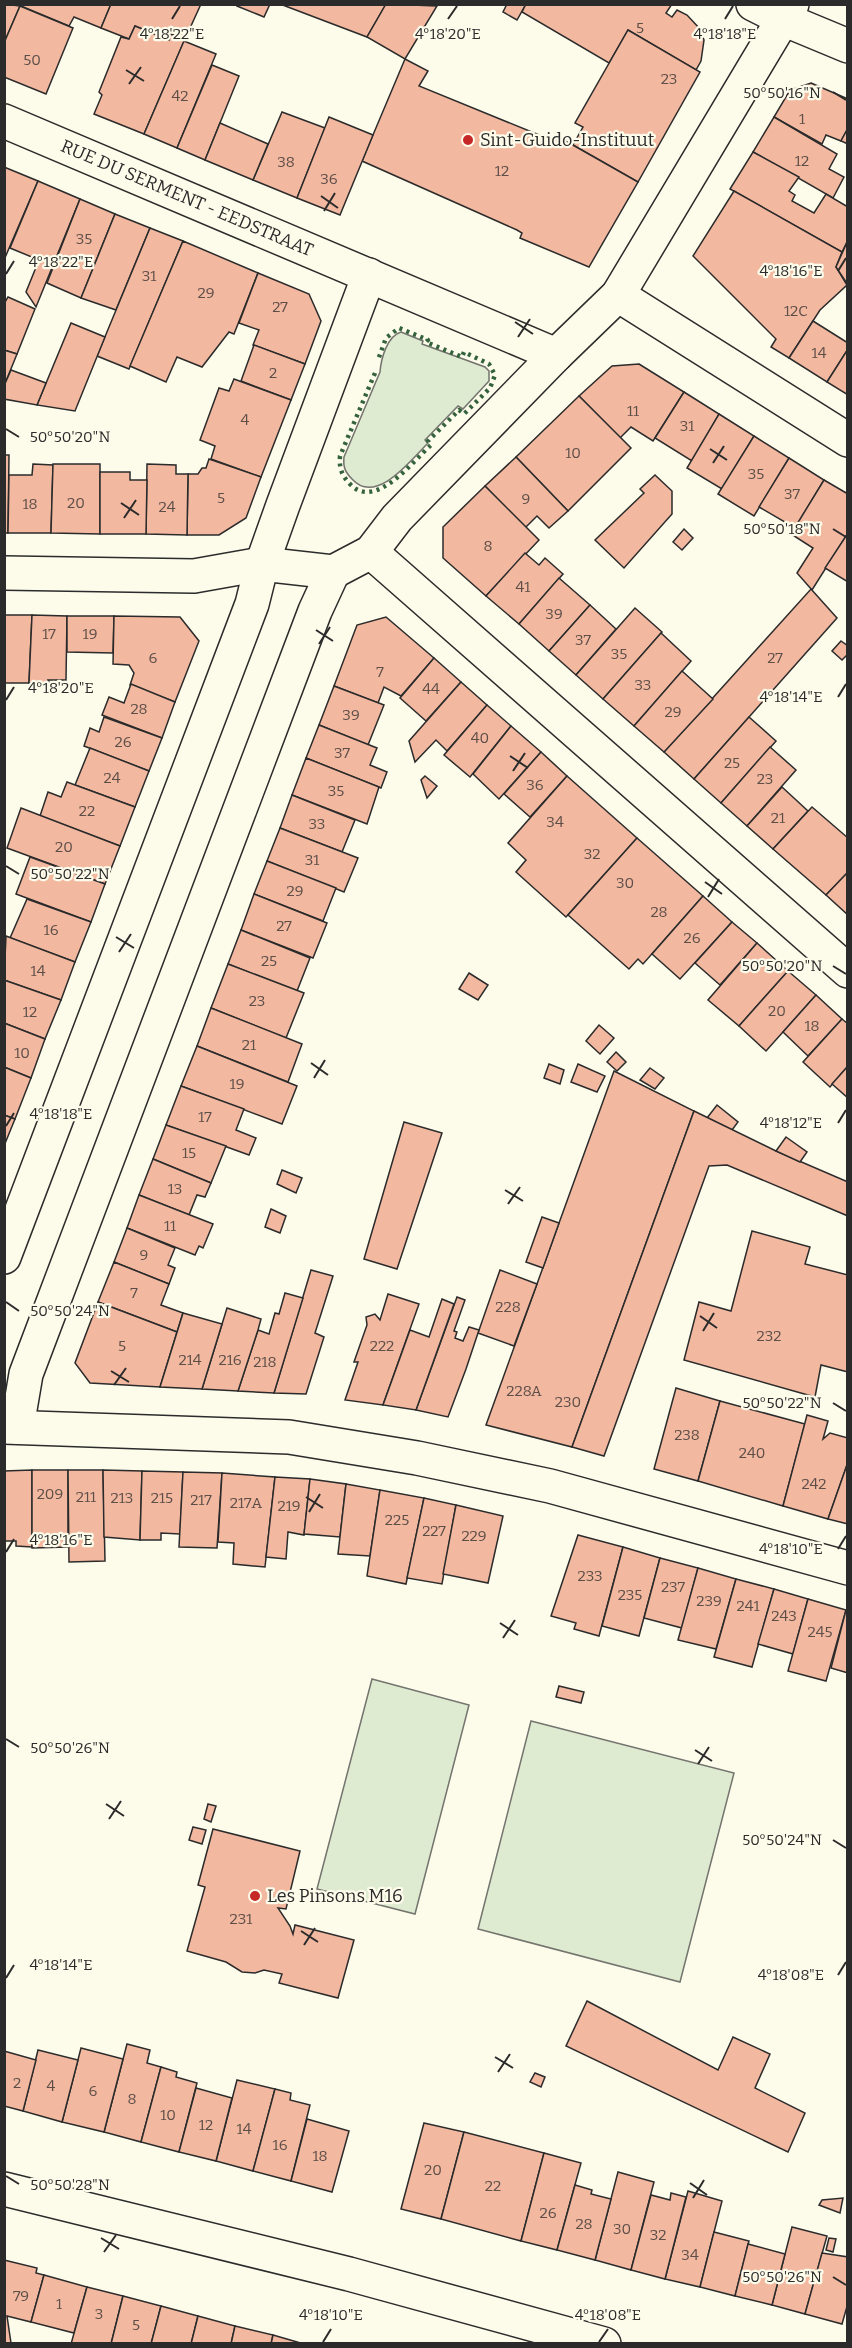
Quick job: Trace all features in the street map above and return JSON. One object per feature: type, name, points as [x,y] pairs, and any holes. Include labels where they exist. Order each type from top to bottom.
[{"type":"street","points":[[753,4],[788,12],[848,46]]},
{"type":"street","points":[[4,573],[194,576],[262,564],[333,572],[371,552],[397,518],[556,355],[618,295],[788,12]]},
{"type":"street","name":"RUE DU SERMENT - EEDSTRAAT","points":[[4,121],[556,355]]},
{"type":"street","points":[[4,1257],[252,603],[262,564],[369,274]]},
{"type":"street","points":[[618,295],[848,440]]},
{"type":"street","points":[[371,552],[848,971]]},
{"type":"street","points":[[333,572],[315,611],[26,1374],[11,1427],[289,1437],[417,1458],[550,1486],[848,1568]]},
{"type":"street","points":[[4,2189],[349,2274],[604,2343]]},
{"type":"green space","points":[[401,332],[423,341],[422,344],[485,367],[489,371],[489,381],[463,409],[458,406],[425,440],[428,443],[393,478],[372,487],[361,486],[346,472],[344,457],[380,372],[388,343]]},
{"type":"green space","points":[[372,1679],[469,1705],[415,1914],[317,1889]]},
{"type":"green space","points":[[531,1721],[734,1773],[680,1982],[478,1929]]},
{"type":"building","points":[[4,4],[20,6],[4,43]]},
{"type":"building","points":[[16,4],[111,4],[101,28],[74,17],[69,26]]},
{"type":"building","points":[[111,4],[201,4],[185,39],[171,34],[169,40],[135,26],[129,39],[101,28]]},
{"type":"building","points":[[238,4],[270,4],[264,17],[237,6]]},
{"type":"building","points":[[280,4],[386,4],[367,37]]},
{"type":"building","points":[[386,4],[437,6],[405,59],[367,37]]},
{"type":"building","points":[[507,4],[526,4],[517,20],[503,12]]},
{"type":"building","points":[[526,4],[672,4],[666,13],[672,17],[677,10],[687,15],[700,29],[704,40],[701,61],[696,70],[628,30],[609,63],[522,12]]},
{"type":"building","points":[[20,6],[73,28],[46,94],[4,77],[4,43]]},
{"type":"building","points":[[135,26],[169,40],[171,34],[185,39],[144,134],[94,114],[102,95],[99,92],[121,37],[129,39]]},
{"type":"building","points":[[628,30],[700,72],[638,182],[573,145],[583,127],[575,123]]},
{"type":"building","points":[[184,41],[216,54],[177,148],[144,134]]},
{"type":"building","points":[[405,59],[428,71],[419,86],[554,141],[557,136],[638,182],[589,267],[520,238],[522,233],[517,230],[362,161]]},
{"type":"building","points":[[212,65],[239,76],[205,160],[177,148]]},
{"type":"building","points":[[811,83],[848,99],[848,128],[841,141],[826,135],[822,144],[774,117],[790,90]]},
{"type":"building","points":[[282,112],[325,128],[297,198],[253,180]]},
{"type":"building","points":[[329,117],[373,135],[340,215],[297,198]]},
{"type":"building","points":[[774,117],[837,154],[829,169],[844,177],[833,198],[753,152]]},
{"type":"building","points":[[220,123],[268,144],[253,180],[205,160]]},
{"type":"building","points":[[848,128],[848,144],[841,141]]},
{"type":"building","points":[[753,152],[799,177],[789,191],[795,195],[792,201],[814,213],[826,194],[848,207],[848,240],[842,252],[730,189]]},
{"type":"building","points":[[4,167],[38,181],[4,260]]},
{"type":"building","points":[[38,181],[80,199],[36,307],[26,292],[39,260],[10,248]]},
{"type":"building","points":[[734,191],[842,252],[836,267],[847,285],[820,310],[789,358],[771,347],[776,339],[693,256]]},
{"type":"building","points":[[80,199],[115,214],[81,298],[47,283]]},
{"type":"building","points":[[115,214],[150,228],[116,310],[81,298]]},
{"type":"building","points":[[150,228],[183,241],[129,369],[97,356]]},
{"type":"building","points":[[848,240],[848,285],[836,267]]},
{"type":"building","points":[[183,241],[258,273],[234,334],[229,332],[202,367],[177,357],[166,382],[130,366]]},
{"type":"building","points":[[258,273],[309,294],[321,321],[305,364],[253,345],[259,330],[239,323]]},
{"type":"building","points":[[8,297],[35,309],[17,354],[4,350],[4,304]]},
{"type":"building","points":[[813,321],[848,343],[848,349],[827,382],[789,358]]},
{"type":"building","points":[[71,323],[105,337],[75,411],[37,405]]},
{"type":"building","points":[[254,345],[305,364],[291,400],[241,381]]},
{"type":"building","points":[[848,349],[848,395],[827,382]]},
{"type":"building","points":[[4,350],[17,354],[4,386]]},
{"type":"building","points":[[639,364],[684,392],[653,441],[631,427],[620,438],[579,396],[612,366]]},
{"type":"building","points":[[11,370],[46,383],[37,405],[4,399],[4,386]]},
{"type":"building","points":[[234,379],[291,400],[261,477],[211,459],[215,446],[200,440],[219,388],[229,391]]},
{"type":"building","points":[[684,392],[719,414],[692,461],[655,438]]},
{"type":"building","points":[[579,396],[631,448],[568,511],[516,457]]},
{"type":"building","points":[[719,414],[754,436],[722,489],[687,468]]},
{"type":"building","points":[[754,436],[789,458],[754,516],[718,494]]},
{"type":"building","points":[[4,455],[9,455],[8,533],[4,533]]},
{"type":"building","points":[[516,457],[568,511],[549,528],[537,516],[525,528],[485,486]]},
{"type":"building","points":[[789,458],[824,480],[795,528],[759,507]]},
{"type":"building","points":[[209,459],[261,477],[246,518],[219,535],[187,535],[188,474],[198,474],[202,468],[206,468]]},
{"type":"building","points":[[33,464],[53,465],[51,533],[8,533],[9,475],[32,475]]},
{"type":"building","points":[[53,464],[100,464],[100,534],[51,533]]},
{"type":"building","points":[[147,464],[176,465],[176,474],[188,474],[187,535],[146,534]]},
{"type":"building","points":[[100,472],[130,472],[130,480],[147,480],[146,534],[100,534]]},
{"type":"building","points":[[655,475],[672,491],[672,514],[624,568],[595,540],[644,493],[640,489]]},
{"type":"building","points":[[824,480],[848,494],[848,533],[812,590],[797,573],[813,548],[791,534]]},
{"type":"building","points":[[485,486],[539,540],[486,596],[443,558],[443,527]]},
{"type":"building","points":[[684,529],[693,538],[682,550],[673,542]]},
{"type":"building","points":[[848,533],[848,582],[825,568]]},
{"type":"building","points":[[525,553],[539,565],[545,558],[563,574],[519,624],[486,596]]},
{"type":"building","points":[[559,578],[590,605],[549,651],[519,624]]},
{"type":"building","points":[[811,589],[837,618],[694,779],[664,752]]},
{"type":"building","points":[[590,605],[616,629],[576,675],[549,651]]},
{"type":"building","points":[[635,608],[662,632],[603,699],[576,675]]},
{"type":"building","points":[[4,615],[32,615],[29,683],[4,683]]},
{"type":"building","points":[[32,615],[67,616],[66,680],[48,680],[50,684],[29,683]]},
{"type":"building","points":[[67,616],[114,616],[113,653],[67,652]]},
{"type":"building","points":[[114,616],[180,617],[199,641],[175,702],[130,685],[134,673],[129,665],[113,664]]},
{"type":"building","points":[[386,617],[434,658],[401,696],[384,687],[378,703],[334,686],[357,625]]},
{"type":"building","points":[[661,633],[691,661],[634,726],[603,699]]},
{"type":"building","points":[[841,641],[848,646],[848,654],[842,660],[832,651]]},
{"type":"building","points":[[434,658],[461,682],[426,721],[400,698]]},
{"type":"building","points":[[682,671],[713,699],[664,752],[634,726]]},
{"type":"building","points":[[461,682],[487,705],[447,751],[436,740],[415,762],[409,741]]},
{"type":"building","points":[[131,684],[175,702],[162,738],[102,715],[109,697],[124,703]]},
{"type":"building","points":[[334,686],[384,705],[368,745],[319,725]]},
{"type":"building","points":[[487,705],[511,726],[470,777],[444,755]]},
{"type":"building","points":[[104,717],[162,738],[149,771],[84,746],[90,728],[99,732]]},
{"type":"building","points":[[749,717],[776,741],[721,803],[694,779]]},
{"type":"building","points":[[319,725],[377,748],[370,765],[387,772],[381,788],[306,758]]},
{"type":"building","points":[[511,726],[541,752],[499,799],[473,774]]},
{"type":"building","points":[[770,747],[796,770],[747,826],[721,803]]},
{"type":"building","points":[[90,748],[149,771],[135,807],[75,785]]},
{"type":"building","points":[[541,752],[567,776],[530,817],[504,794]]},
{"type":"building","points":[[306,758],[379,787],[367,824],[292,795]]},
{"type":"building","points":[[425,776],[437,786],[427,798],[421,780]]},
{"type":"building","points":[[567,776],[637,838],[566,917],[516,872],[526,860],[508,843]]},
{"type":"building","points":[[67,782],[135,807],[120,846],[40,816],[48,792],[61,797]]},
{"type":"building","points":[[782,787],[808,811],[773,849],[747,826]]},
{"type":"building","points":[[292,795],[355,820],[342,852],[280,828]]},
{"type":"building","points":[[812,807],[848,838],[848,872],[826,895],[773,849]]},
{"type":"building","points":[[21,808],[120,846],[105,884],[7,848]]},
{"type":"building","points":[[280,828],[358,858],[344,892],[267,861]]},
{"type":"building","points":[[637,838],[703,896],[643,964],[638,959],[629,969],[568,915]]},
{"type":"building","points":[[30,857],[105,884],[91,922],[16,894]]},
{"type":"building","points":[[267,861],[336,888],[323,921],[254,894]]},
{"type":"building","points":[[848,872],[848,915],[826,895]]},
{"type":"building","points":[[254,894],[327,923],[313,958],[241,930]]},
{"type":"building","points":[[703,896],[732,922],[680,979],[652,954]]},
{"type":"building","points":[[27,899],[91,922],[75,962],[10,938]]},
{"type":"building","points":[[732,922],[757,943],[720,985],[695,963]]},
{"type":"building","points":[[241,930],[310,958],[297,991],[228,964]]},
{"type":"building","points":[[6,936],[75,962],[61,1000],[4,980]]},
{"type":"building","points":[[757,943],[788,971],[739,1026],[708,1000]]},
{"type":"building","points":[[228,964],[304,993],[286,1038],[211,1008]]},
{"type":"building","points":[[788,971],[816,995],[766,1051],[739,1026]]},
{"type":"building","points":[[469,973],[488,985],[478,1000],[459,989]]},
{"type":"building","points":[[4,980],[61,1000],[45,1039],[4,1023]]},
{"type":"building","points":[[816,995],[842,1019],[808,1056],[783,1032]]},
{"type":"building","points":[[211,1008],[302,1044],[288,1082],[197,1046]]},
{"type":"building","points":[[842,1019],[848,1024],[848,1066],[830,1087],[803,1062]]},
{"type":"building","points":[[4,1023],[45,1039],[31,1078],[4,1067]]},
{"type":"building","points":[[599,1025],[614,1038],[600,1054],[586,1041]]},
{"type":"building","points":[[197,1046],[297,1086],[282,1124],[181,1086]]},
{"type":"building","points":[[616,1052],[626,1062],[617,1071],[607,1062]]},
{"type":"building","points":[[549,1064],[564,1070],[560,1084],[544,1078]]},
{"type":"building","points":[[578,1064],[605,1076],[597,1092],[571,1082]]},
{"type":"building","points":[[848,1066],[848,1098],[832,1084]]},
{"type":"building","points":[[4,1067],[31,1078],[15,1119],[4,1115]]},
{"type":"building","points":[[650,1068],[664,1078],[655,1089],[640,1080]]},
{"type":"building","points":[[614,1071],[694,1111],[572,1447],[486,1425]]},
{"type":"building","points":[[181,1086],[244,1109],[236,1130],[256,1138],[249,1155],[166,1125]]},
{"type":"building","points":[[717,1105],[738,1122],[732,1130],[707,1118]]},
{"type":"building","points":[[694,1111],[776,1151],[848,1182],[848,1216],[727,1165],[709,1166],[604,1456],[572,1447]]},
{"type":"building","points":[[4,1115],[15,1119],[4,1146]]},
{"type":"building","points":[[404,1122],[442,1133],[397,1269],[364,1259]]},
{"type":"building","points":[[166,1125],[226,1146],[211,1183],[153,1159]]},
{"type":"building","points":[[786,1137],[807,1152],[800,1162],[776,1151]]},
{"type":"building","points":[[153,1159],[211,1183],[205,1197],[197,1195],[189,1215],[139,1195]]},
{"type":"building","points":[[282,1170],[302,1178],[296,1193],[277,1184]]},
{"type":"building","points":[[139,1195],[213,1224],[203,1248],[199,1246],[195,1255],[127,1228]]},
{"type":"building","points":[[271,1209],[286,1216],[280,1233],[265,1227]]},
{"type":"building","points":[[542,1217],[559,1223],[543,1268],[526,1262]]},
{"type":"building","points":[[127,1228],[175,1248],[168,1265],[175,1268],[169,1284],[114,1262]]},
{"type":"building","points":[[752,1231],[810,1247],[805,1264],[848,1275],[848,1372],[821,1365],[815,1397],[684,1360],[699,1302],[731,1311]]},
{"type":"building","points":[[114,1262],[169,1284],[161,1305],[183,1313],[177,1332],[98,1302]]},
{"type":"building","points":[[311,1270],[333,1276],[315,1333],[324,1337],[306,1394],[274,1393]]},
{"type":"building","points":[[500,1270],[537,1284],[514,1346],[478,1333]]},
{"type":"building","points":[[285,1293],[303,1298],[274,1393],[238,1391],[258,1330],[269,1334],[275,1313],[279,1314]]},
{"type":"building","points":[[388,1294],[419,1304],[383,1405],[345,1400],[358,1362],[354,1362],[367,1325],[366,1317],[375,1314],[380,1320]]},
{"type":"building","points":[[457,1297],[465,1300],[454,1331],[457,1332],[455,1338],[463,1341],[469,1327],[479,1330],[448,1417],[416,1410]]},
{"type":"building","points":[[442,1299],[454,1304],[416,1410],[383,1405],[410,1330],[429,1337]]},
{"type":"building","points":[[98,1302],[177,1332],[160,1387],[90,1383],[75,1363]]},
{"type":"building","points":[[227,1308],[261,1319],[258,1330],[238,1391],[202,1389]]},
{"type":"building","points":[[183,1313],[222,1324],[202,1389],[160,1387]]},
{"type":"building","points":[[676,1388],[720,1401],[698,1481],[654,1469]]},
{"type":"building","points":[[720,1401],[805,1424],[783,1506],[698,1481]]},
{"type":"building","points":[[807,1415],[828,1421],[823,1439],[830,1433],[848,1438],[848,1462],[828,1519],[783,1506]]},
{"type":"building","points":[[848,1462],[848,1524],[828,1519]]},
{"type":"building","points":[[32,1470],[32,1547],[16,1546],[16,1541],[4,1541],[4,1471]]},
{"type":"building","points":[[32,1470],[68,1470],[68,1547],[32,1548]]},
{"type":"building","points":[[68,1470],[103,1470],[105,1561],[69,1562]]},
{"type":"building","points":[[103,1470],[142,1471],[140,1540],[104,1537]]},
{"type":"building","points":[[142,1471],[183,1472],[180,1534],[161,1533],[161,1540],[140,1540]]},
{"type":"building","points":[[183,1472],[222,1473],[217,1548],[179,1547]]},
{"type":"building","points":[[222,1473],[275,1477],[265,1567],[233,1564],[234,1543],[218,1542]]},
{"type":"building","points":[[275,1477],[310,1479],[304,1535],[288,1532],[286,1559],[266,1557]]},
{"type":"building","points":[[310,1479],[346,1484],[340,1537],[304,1534]]},
{"type":"building","points":[[346,1484],[380,1490],[370,1556],[338,1554]]},
{"type":"building","points":[[380,1490],[424,1498],[406,1584],[367,1576]]},
{"type":"building","points":[[424,1498],[456,1505],[442,1584],[407,1578]]},
{"type":"building","points":[[456,1505],[503,1516],[488,1583],[443,1574]]},
{"type":"building","points":[[578,1535],[623,1547],[599,1636],[574,1629],[576,1623],[551,1616]]},
{"type":"building","points":[[623,1547],[660,1558],[639,1636],[602,1626]]},
{"type":"building","points":[[660,1558],[698,1568],[682,1628],[644,1618]]},
{"type":"building","points":[[698,1568],[736,1579],[716,1649],[678,1640]]},
{"type":"building","points":[[736,1579],[774,1589],[752,1667],[714,1657]]},
{"type":"building","points":[[774,1589],[808,1599],[793,1654],[758,1644]]},
{"type":"building","points":[[808,1599],[846,1610],[826,1681],[788,1671]]},
{"type":"building","points":[[846,1610],[848,1610],[848,1673],[831,1668]]},
{"type":"building","points":[[559,1686],[584,1692],[581,1703],[556,1697]]},
{"type":"building","points":[[208,1804],[216,1806],[211,1822],[204,1819]]},
{"type":"building","points":[[193,1827],[206,1830],[202,1844],[189,1840]]},
{"type":"building","points":[[213,1829],[300,1851],[286,1909],[278,1908],[293,1934],[295,1925],[354,1940],[338,1998],[279,1983],[282,1974],[264,1970],[255,1973],[242,1972],[226,1962],[187,1951],[205,1887],[198,1885]]},
{"type":"building","points":[[587,2001],[718,2070],[733,2037],[770,2054],[755,2088],[805,2113],[788,2152],[566,2046]]},
{"type":"building","points":[[127,2044],[150,2050],[147,2063],[161,2067],[141,2142],[104,2132]]},
{"type":"building","points":[[81,2048],[123,2059],[104,2132],[62,2122]]},
{"type":"building","points":[[38,2050],[78,2060],[62,2122],[23,2111]]},
{"type":"building","points":[[4,2051],[36,2060],[23,2111],[4,2106]]},
{"type":"building","points":[[161,2067],[177,2072],[176,2077],[197,2083],[179,2152],[141,2142]]},
{"type":"building","points":[[535,2073],[545,2077],[541,2087],[530,2082]]},
{"type":"building","points":[[237,2080],[275,2089],[253,2171],[216,2161]]},
{"type":"building","points":[[196,2088],[232,2098],[216,2161],[179,2152]]},
{"type":"building","points":[[275,2089],[291,2093],[290,2100],[310,2105],[291,2181],[253,2171]]},
{"type":"building","points":[[307,2119],[349,2131],[332,2192],[291,2181]]},
{"type":"building","points":[[424,2123],[464,2132],[441,2219],[401,2209]]},
{"type":"building","points":[[464,2132],[544,2153],[521,2241],[441,2219]]},
{"type":"building","points":[[544,2153],[581,2163],[557,2250],[521,2241]]},
{"type":"building","points":[[618,2172],[654,2182],[631,2270],[595,2260]]},
{"type":"building","points":[[575,2185],[592,2190],[591,2194],[611,2199],[595,2260],[557,2250]]},
{"type":"building","points":[[688,2191],[722,2201],[700,2287],[665,2279]]},
{"type":"building","points":[[671,2193],[686,2197],[665,2279],[631,2270],[651,2195],[670,2200]]},
{"type":"building","points":[[843,2198],[840,2213],[819,2205],[822,2200]]},
{"type":"building","points":[[792,2227],[827,2236],[805,2314],[772,2305]]},
{"type":"building","points":[[714,2232],[749,2241],[735,2296],[700,2287]]},
{"type":"building","points":[[829,2238],[836,2239],[833,2252],[826,2250]]},
{"type":"building","points":[[748,2244],[785,2254],[772,2305],[735,2296]]},
{"type":"building","points":[[822,2253],[848,2257],[848,2303],[842,2324],[805,2314]]},
{"type":"building","points":[[4,2260],[37,2268],[36,2273],[44,2275],[31,2322],[7,2316],[11,2343],[4,2343]]},
{"type":"building","points":[[44,2275],[87,2287],[74,2333],[31,2322]]},
{"type":"building","points":[[87,2287],[123,2296],[111,2344],[71,2344]]},
{"type":"building","points":[[123,2296],[161,2306],[151,2344],[111,2344]]},
{"type":"building","points":[[161,2306],[198,2316],[191,2344],[151,2344]]},
{"type":"building","points":[[198,2316],[235,2326],[231,2344],[191,2344]]},
{"type":"building","points":[[235,2326],[273,2335],[271,2344],[231,2344]]},
{"type":"building","points":[[273,2335],[304,2344],[271,2344]]},
{"type":"hedge","points":[[375,373],[340,456],[343,475],[351,485],[361,491],[372,492],[383,488],[404,471],[431,445],[428,441],[459,410],[464,414],[490,388],[495,375],[489,364],[464,352],[462,357],[399,328],[386,338],[378,360]]},
{"type":"place","name":"Sint-Guido-Instituut","points":[[468,140]]},
{"type":"place","name":"Les Pinsons M16","points":[[255,1896]]}]
